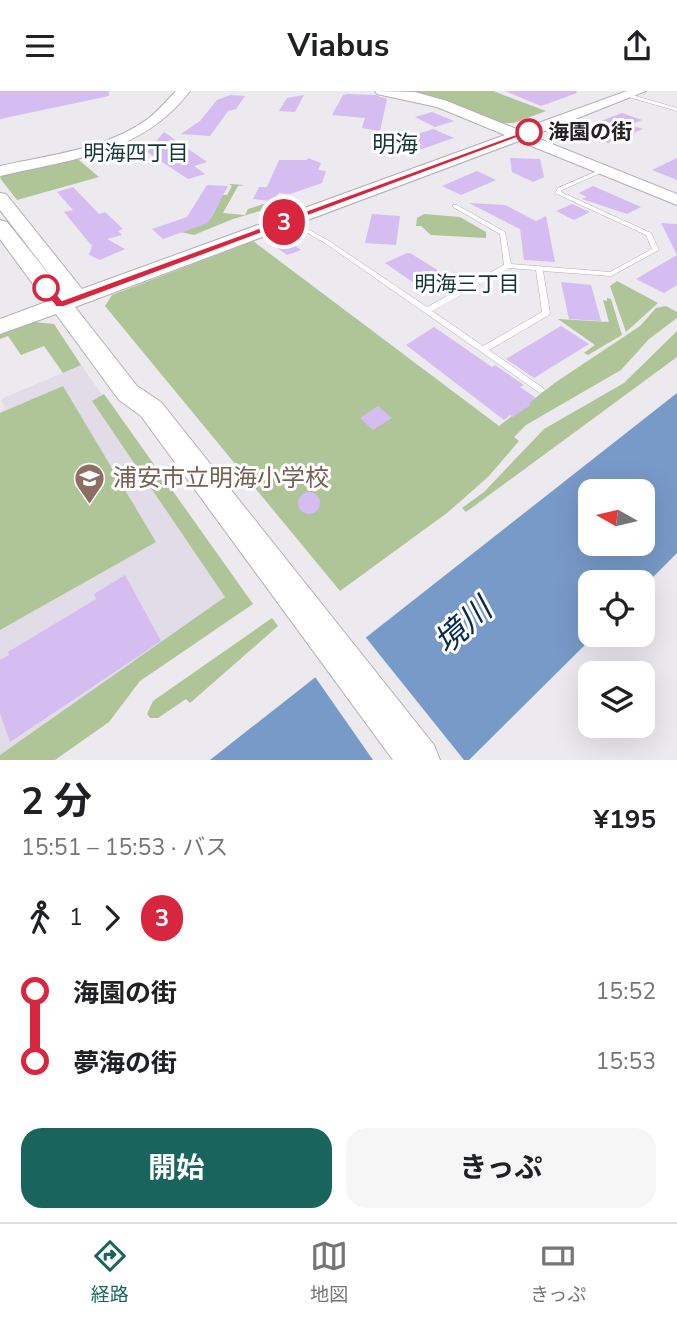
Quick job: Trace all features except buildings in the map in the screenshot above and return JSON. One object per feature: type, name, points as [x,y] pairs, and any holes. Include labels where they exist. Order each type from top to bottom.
[{"type":"street","points":[[0,171],[105,144],[136,132],[159,118],[183,91]]},
{"type":"street","points":[[382,91],[429,100],[677,200]]},
{"type":"street","points":[[0,327],[66,297],[513,133],[631,93]]},
{"type":"street","points":[[0,316],[66,297],[288,220],[513,133]]},
{"type":"street","points":[[0,198],[128,393],[151,409],[419,760]]},
{"type":"street","points":[[0,226],[66,297]]},
{"type":"lane","points":[[631,93],[677,110]]},
{"type":"lane","points":[[426,311],[508,266],[611,275],[656,250],[649,234],[558,193],[560,189],[604,170]]},
{"type":"lane","points":[[455,206],[503,233],[508,266]]},
{"type":"lane","points":[[288,220],[327,242],[540,390]]},
{"type":"lane","points":[[483,350],[546,313],[538,269]]},
{"type":"shaded area","name":"浦安市立明海小学校","points":[[81,365],[248,600],[12,760],[0,760],[0,411],[5,408],[1,399]]},
{"type":"green space","points":[[411,91],[493,91],[546,111],[514,123],[503,123],[439,98]]},
{"type":"green space","points":[[73,155],[99,177],[17,200],[0,178],[6,173]]},
{"type":"green space","points":[[229,184],[245,185],[238,186],[223,213],[245,215],[248,209],[279,199],[277,206],[233,219],[194,235],[181,232],[211,218],[220,201],[199,199],[201,195],[227,195],[232,186]]},
{"type":"green space","points":[[424,214],[460,217],[486,232],[486,238],[431,235],[421,226],[416,226],[417,218]]},
{"type":"green space","points":[[253,241],[499,426],[556,382],[640,326],[656,308],[666,306],[677,312],[677,318],[649,339],[621,370],[526,425],[514,437],[519,441],[488,477],[447,513],[340,591],[105,306],[112,295]]},
{"type":"green space","points":[[617,281],[658,303],[626,332],[610,286]]},
{"type":"green space","points":[[607,298],[611,299],[622,335],[588,355],[584,353],[595,345],[558,319],[609,322],[603,300],[607,301]]},
{"type":"green space","points":[[34,322],[54,324],[81,365],[63,373],[44,346],[21,355],[8,336],[0,339],[0,335]]},
{"type":"green space","points":[[677,331],[677,357],[466,512],[462,508],[484,492],[544,429],[624,383]]},
{"type":"green space","points":[[63,386],[156,542],[0,630],[0,413]]},
{"type":"green space","points":[[104,394],[253,604],[140,681],[109,722],[55,760],[0,760],[0,755],[225,597],[92,401]]},
{"type":"green space","points":[[272,618],[278,626],[190,703],[186,699],[158,718],[150,718],[147,714],[153,701]]},
{"type":"water","name":"境川","points":[[677,393],[677,553],[655,575],[655,570],[578,570],[578,647],[583,647],[469,760],[210,760]]},
{"type":"pier","points":[[363,634],[464,760],[373,760],[313,674]]},
{"type":"bus line","name":"3","points":[[46,288],[60,305],[529,132]]},
{"type":"place","name":"海園の街","points":[[529,132]]},
{"type":"place","name":"浦安市立明海小学校","points":[[90,505]]},
{"type":"district","name":"明海","points":[[395,144]]},
{"type":"district","name":"明海四丁目","points":[[136,153]]},
{"type":"district","name":"明海三丁目","points":[[467,284]]}]
